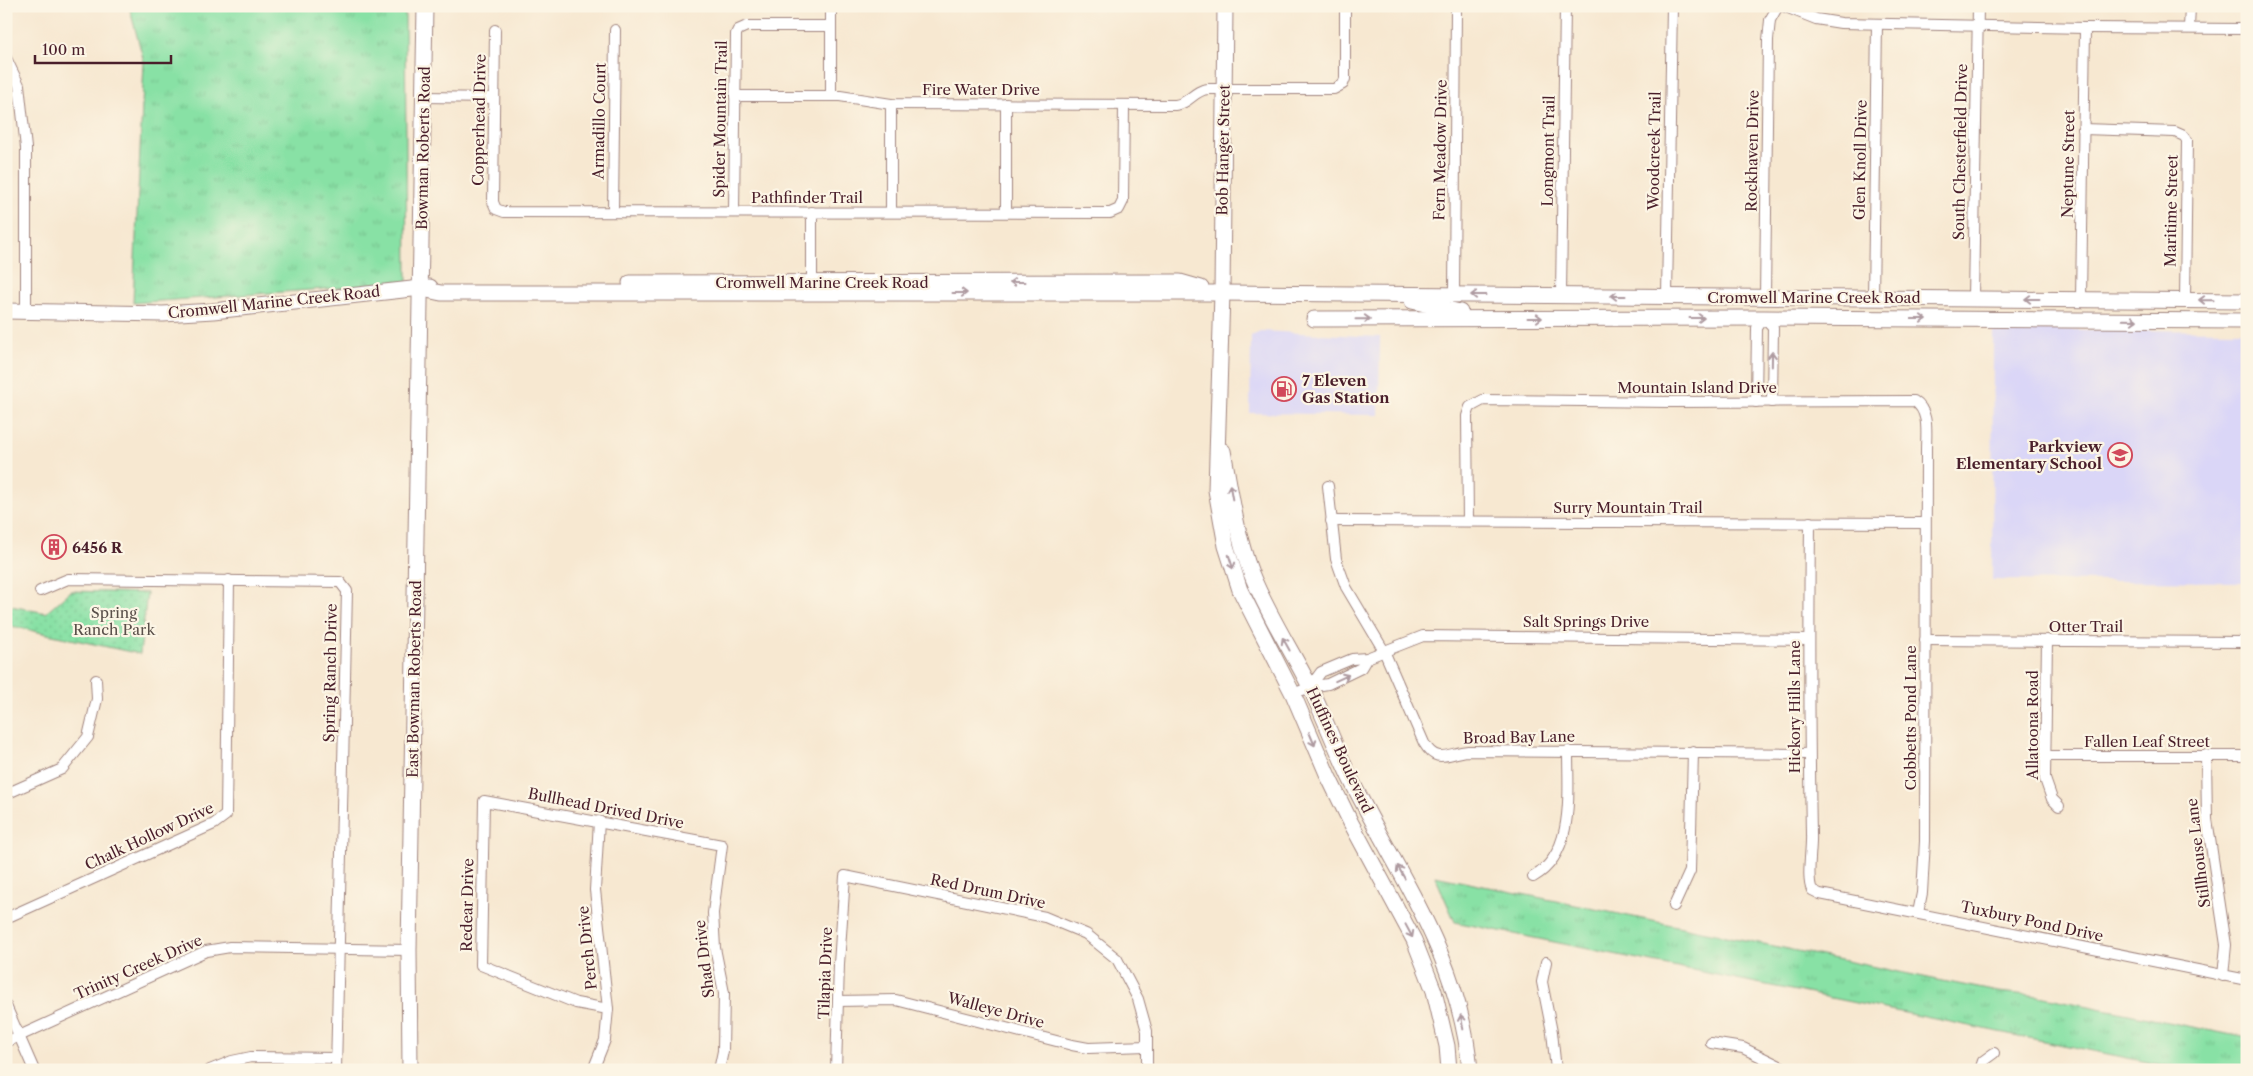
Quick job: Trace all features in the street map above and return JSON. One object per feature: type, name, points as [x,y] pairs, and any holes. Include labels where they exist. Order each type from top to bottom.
[{"type":"main road","name":"Bowman Roberts Road","points":[[422,289],[426,6]]},
{"type":"main road","name":"Bob Hanger Street","points":[[1222,293],[1225,6]]},
{"type":"main road","name":"Cromwell Marine Creek Road","points":[[6,311],[173,313],[249,308],[332,296],[422,289],[440,284],[812,281],[1180,282],[1222,293]]},
{"type":"main road","name":"Cromwell Marine Creek Road","points":[[422,289],[441,293],[1454,294],[2247,301]]},
{"type":"main road","name":"East Bowman Roberts Road","points":[[410,1070],[409,950],[422,289]]},
{"type":"main road","name":"Huffines Boulevard","points":[[1222,293],[1216,490],[1226,546],[1240,590],[1293,694],[1343,808],[1414,940],[1434,991],[1447,1046],[1449,1070]]},
{"type":"main road","name":"Cromwell Marine Creek Road","points":[[1382,294],[1486,318]]},
{"type":"main road","points":[[1764,318],[1765,298]]},
{"type":"main road","points":[[2081,299],[2081,319]]},
{"type":"main road","name":"Cromwell Marine Creek Road","points":[[1314,319],[1764,318],[2247,321]]},
{"type":"main road","name":"Huffines Boulevard","points":[[1218,428],[1235,517],[1251,572],[1271,616],[1310,687],[1350,777],[1420,907],[1442,954],[1460,1010],[1470,1070]]},
{"type":"street","points":[[831,6],[831,96]]},
{"type":"street","name":"Fire Water Drive","points":[[734,96],[831,96],[891,104],[1179,104],[1204,89],[1334,89],[1343,84],[1346,72],[1345,6]]},
{"type":"street","name":"Fern Meadow Drive","points":[[1454,294],[1456,6]]},
{"type":"street","name":"Longmont Trail","points":[[1561,295],[1565,6]]},
{"type":"street","name":"Woodcreek Trail","points":[[1667,296],[1672,6]]},
{"type":"street","name":"Rockhaven Drive","points":[[1765,298],[1768,40],[1770,20],[1778,6]]},
{"type":"street","points":[[1784,6],[1816,19],[1841,23],[2247,29]]},
{"type":"street","name":"South Chesterfield Drive","points":[[1973,298],[1978,6]]},
{"type":"street","points":[[2189,28],[2190,6]]},
{"type":"street","name":"Glen Knoll Drive","points":[[1873,298],[1878,24]]},
{"type":"street","name":"Spider Mountain Trail","points":[[734,212],[735,39],[738,30],[746,26],[831,26]]},
{"type":"street","name":"Neptune Street","points":[[2081,299],[2085,28]]},
{"type":"street","name":"Copperhead Drive","points":[[495,30],[493,202],[496,209]]},
{"type":"street","name":"Armadillo Court","points":[[613,212],[615,30]]},
{"type":"street","points":[[6,58],[19,84],[26,148],[26,311]]},
{"type":"street","points":[[424,97],[494,98]]},
{"type":"street","points":[[890,212],[891,104]]},
{"type":"street","points":[[1006,104],[1006,212]]},
{"type":"street","name":"Pathfinder Trail","points":[[496,209],[504,212],[1110,213],[1119,209],[1123,201],[1124,104]]},
{"type":"street","name":"Maritime Street","points":[[2083,129],[2175,132],[2184,136],[2187,140],[2186,300]]},
{"type":"street","points":[[812,212],[812,281]]},
{"type":"street","points":[[1756,402],[1757,328],[1764,318],[1773,328],[1772,402]]},
{"type":"street","name":"Mountain Island Drive","points":[[1468,521],[1467,416],[1470,408],[1476,402],[1493,399],[1914,402],[1921,406],[1925,413],[1924,523]]},
{"type":"street","name":"Broad Bay Lane","points":[[1328,486],[1336,559],[1346,587],[1384,651],[1424,743],[1432,754],[1437,757],[1468,751],[1809,754]]},
{"type":"street","name":"Surry Mountain Trail","points":[[1331,521],[1924,523]]},
{"type":"street","name":"Hickory Hills Lane","points":[[1810,522],[1809,754],[1812,849],[1808,878],[1812,890]]},
{"type":"street","name":"Cobbetts Pond Lane","points":[[1918,913],[1922,893],[1925,841],[1924,523]]},
{"type":"street","name":"Spring Ranch Drive","points":[[40,591],[68,579],[340,582],[347,591],[336,1070]]},
{"type":"street","name":"Chalk Hollow Drive","points":[[6,918],[214,824],[226,815],[229,580]]},
{"type":"street","name":"Salt Springs Drive","points":[[1293,694],[1310,687],[1321,672],[1352,659],[1366,658],[1423,636],[1809,640]]},
{"type":"street","name":"Otter Trail","points":[[1925,640],[2247,642]]},
{"type":"street","name":"Allatoona Road","points":[[2047,640],[2046,779],[2052,799],[2059,806]]},
{"type":"street","points":[[6,794],[62,768],[88,737],[98,700],[96,680]]},
{"type":"street","points":[[1533,877],[1545,870],[1556,855],[1562,838],[1568,808],[1568,752]]},
{"type":"street","points":[[1674,906],[1690,871],[1693,752]]},
{"type":"street","name":"Stillhouse Lane","points":[[2206,755],[2207,819],[2226,945],[2223,976]]},
{"type":"street","name":"Fallen Leaf Street","points":[[2046,756],[2247,756]]},
{"type":"street","name":"Bullhead Drived Drive","points":[[484,801],[599,821],[722,846]]},
{"type":"street","name":"Redear Drive","points":[[484,801],[482,965],[576,1004],[608,1009]]},
{"type":"street","name":"Perch Drive","points":[[594,1070],[605,1040],[608,1009],[595,890],[599,821]]},
{"type":"street","name":"Shad Drive","points":[[719,1070],[722,1051],[724,993],[715,948],[713,913],[722,846]]},
{"type":"street","name":"Tilapia Drive","points":[[836,1070],[839,964],[845,876]]},
{"type":"street","name":"Red Drum Drive","points":[[845,876],[1045,917],[1086,934],[1117,959],[1138,999],[1147,1031],[1147,1070]]},
{"type":"street","name":"Tuxbury Pond Drive","points":[[1812,890],[1820,894],[2247,980]]},
{"type":"street","name":"Trinity Creek Drive","points":[[6,1042],[206,951],[230,947],[409,950]]},
{"type":"street","points":[[1546,962],[1542,982],[1552,1032],[1556,1070]]},
{"type":"street","name":"Walleye Drive","points":[[838,1001],[896,1000],[1080,1047],[1147,1046]]},
{"type":"street","points":[[6,1006],[34,1070]]},
{"type":"street","points":[[1711,1043],[1743,1048],[1788,1070]]},
{"type":"street","points":[[1980,1070],[1983,1061],[1994,1053]]},
{"type":"street","points":[[210,1070],[232,1061],[251,1057],[336,1058]]},
{"type":"shaded area","name":"Parkview Elementary School","points":[[1993,329],[2247,331],[2247,582],[1992,580]]},
{"type":"shaded area","points":[[1260,331],[1380,337],[1379,415],[1250,413],[1251,336]]},
{"type":"green space","points":[[129,6],[405,6],[407,283],[133,303],[144,62]]},
{"type":"green space","name":"Spring Ranch Park","points":[[71,591],[147,593],[140,654],[6,625],[6,605],[46,613]]},
{"type":"green space","points":[[1435,876],[1998,992],[2039,996],[2247,1038],[2247,1070],[2187,1070],[1455,922]]},
{"type":"place","name":"7 Eleven Gas Station","points":[[1284,389]]},
{"type":"place","name":"Parkview Elementary School","points":[[2120,455]]},
{"type":"place","name":"6456 R","points":[[54,547]]}]
